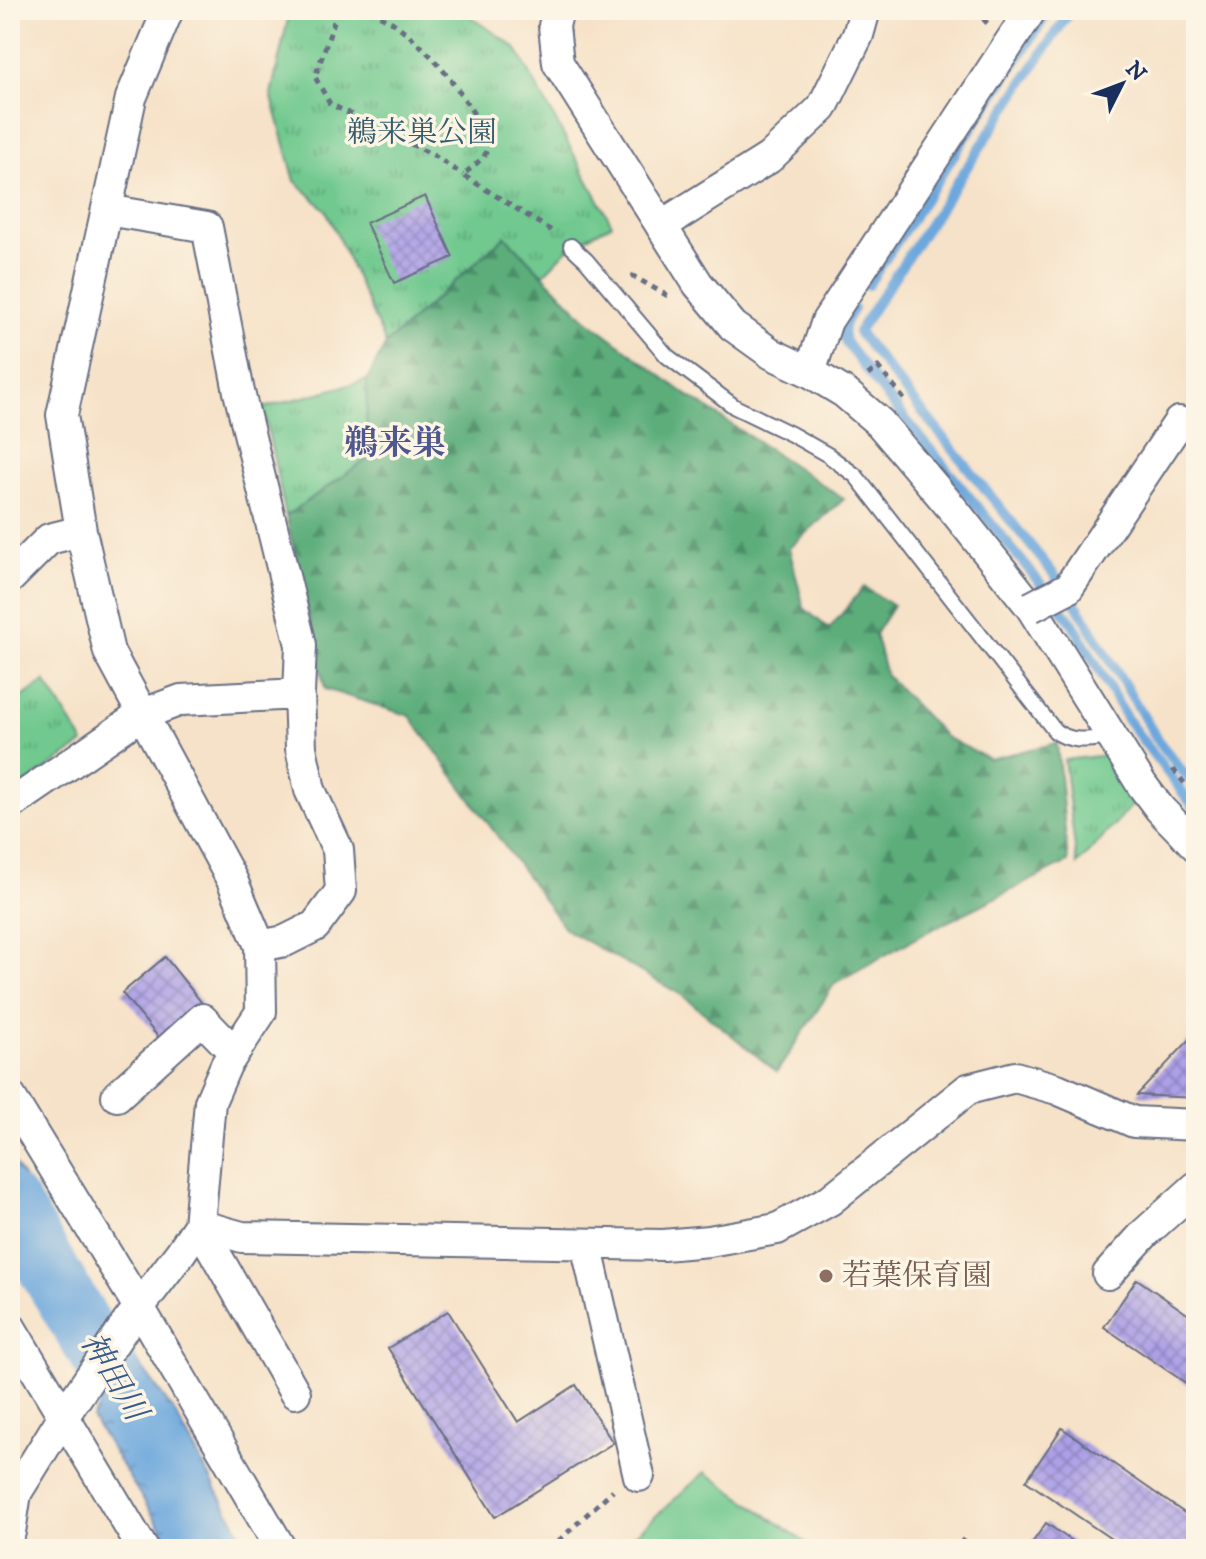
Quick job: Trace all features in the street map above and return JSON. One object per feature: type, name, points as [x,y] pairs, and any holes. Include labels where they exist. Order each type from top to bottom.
[{"type":"street","points":[[10,1532],[13,1490],[199,1225],[210,1102],[226,1065],[261,1012],[260,946],[232,880],[109,652],[81,531],[62,415],[131,98],[168,10]]},
{"type":"street","points":[[558,10],[554,26],[558,63],[698,284],[733,326],[772,354],[845,393],[880,423],[1031,607],[1151,797],[1196,846]]},
{"type":"street","points":[[661,226],[769,158],[822,108],[858,35],[865,10]]},
{"type":"street","points":[[810,372],[827,321],[1031,10]]},
{"type":"street","points":[[107,210],[207,227],[239,392],[301,645],[301,748],[310,790],[338,850],[341,891],[315,926],[285,941],[260,946]]},
{"type":"street","points":[[1031,607],[1068,588],[1179,422]]},
{"type":"street","points":[[10,578],[49,539],[81,531]]},
{"type":"street","points":[[10,805],[141,715],[181,700],[299,694]]},
{"type":"street","points":[[117,1096],[202,1019],[234,1052]]},
{"type":"street","points":[[199,1225],[242,1237],[663,1245],[709,1241],[777,1229],[830,1200],[968,1089],[1015,1077],[1057,1089],[1134,1122],[1196,1125]]},
{"type":"street","points":[[10,1096],[133,1315],[281,1549]]},
{"type":"street","points":[[1108,1274],[1145,1233],[1196,1187]]},
{"type":"street","points":[[199,1225],[295,1393]]},
{"type":"street","points":[[586,1244],[639,1476]]},
{"type":"street","points":[[10,1327],[67,1410],[143,1549]]},
{"type":"lane","points":[[571,246],[667,356],[735,407],[828,455],[856,476],[1055,731],[1065,738],[1077,740],[1112,737]]},
{"type":"path","points":[[338,10],[315,77],[330,104],[433,155],[547,227],[571,246]]},
{"type":"path","points":[[369,10],[395,24],[426,51],[470,106],[490,142],[484,157],[463,175]]},
{"type":"path","points":[[630,274],[677,300]]},
{"type":"path","points":[[550,1549],[620,1483],[631,1484],[639,1476]]},
{"type":"green space","name":"鵜来巣公園","points":[[290,10],[461,10],[516,48],[612,224],[571,246],[543,275],[505,236],[386,344],[326,210],[295,181],[271,94]]},
{"type":"green space","points":[[505,236],[586,319],[684,393],[844,499],[789,548],[804,608],[829,629],[864,587],[893,606],[875,634],[886,675],[945,737],[989,759],[1057,743],[1068,862],[927,932],[835,983],[777,1072],[683,996],[565,929],[410,716],[325,689],[286,516],[366,460],[367,380],[386,344]]},
{"type":"green space","points":[[367,380],[366,460],[286,516],[263,408]]},
{"type":"green space","points":[[45,681],[84,743],[10,794],[10,706]]},
{"type":"green space","points":[[1107,755],[1138,799],[1077,865],[1064,760]]},
{"type":"green space","points":[[705,1472],[815,1549],[619,1549]]},
{"type":"water","points":[[10,1156],[106,1316],[77,1361],[10,1248]]},
{"type":"water","points":[[132,1354],[173,1410],[249,1549],[174,1549],[92,1418]]},
{"type":"building","points":[[425,196],[453,257],[394,283],[366,223]]},
{"type":"building","points":[[165,957],[202,1003],[159,1038],[122,993]]},
{"type":"building","points":[[1196,1033],[1196,1098],[1137,1095]]},
{"type":"building","points":[[1137,1279],[1196,1320],[1196,1390],[1104,1327]]},
{"type":"building","points":[[448,1311],[518,1422],[576,1385],[613,1443],[495,1517],[388,1348]]},
{"type":"building","points":[[1062,1428],[1196,1521],[1196,1549],[1126,1549],[1026,1481]]},
{"type":"building","points":[[1046,1523],[1083,1549],[1028,1549]]},
{"type":"building","points":[[962,1539],[976,1549],[956,1549]]},
{"type":"waterway","points":[[868,285],[1050,10]]},
{"type":"waterway","points":[[1071,10],[858,332],[1061,583],[1159,742],[1196,788]]},
{"type":"waterway","points":[[853,309],[844,325],[846,343],[1072,622],[1128,721],[1196,810]]},
{"type":"waterway","name":"神田川","points":[[10,1205],[215,1549]]},
{"type":"place","name":"若葉保育園","points":[[826,1276]]},
{"type":"district","name":"鵜来巣","points":[[395,444]]}]
